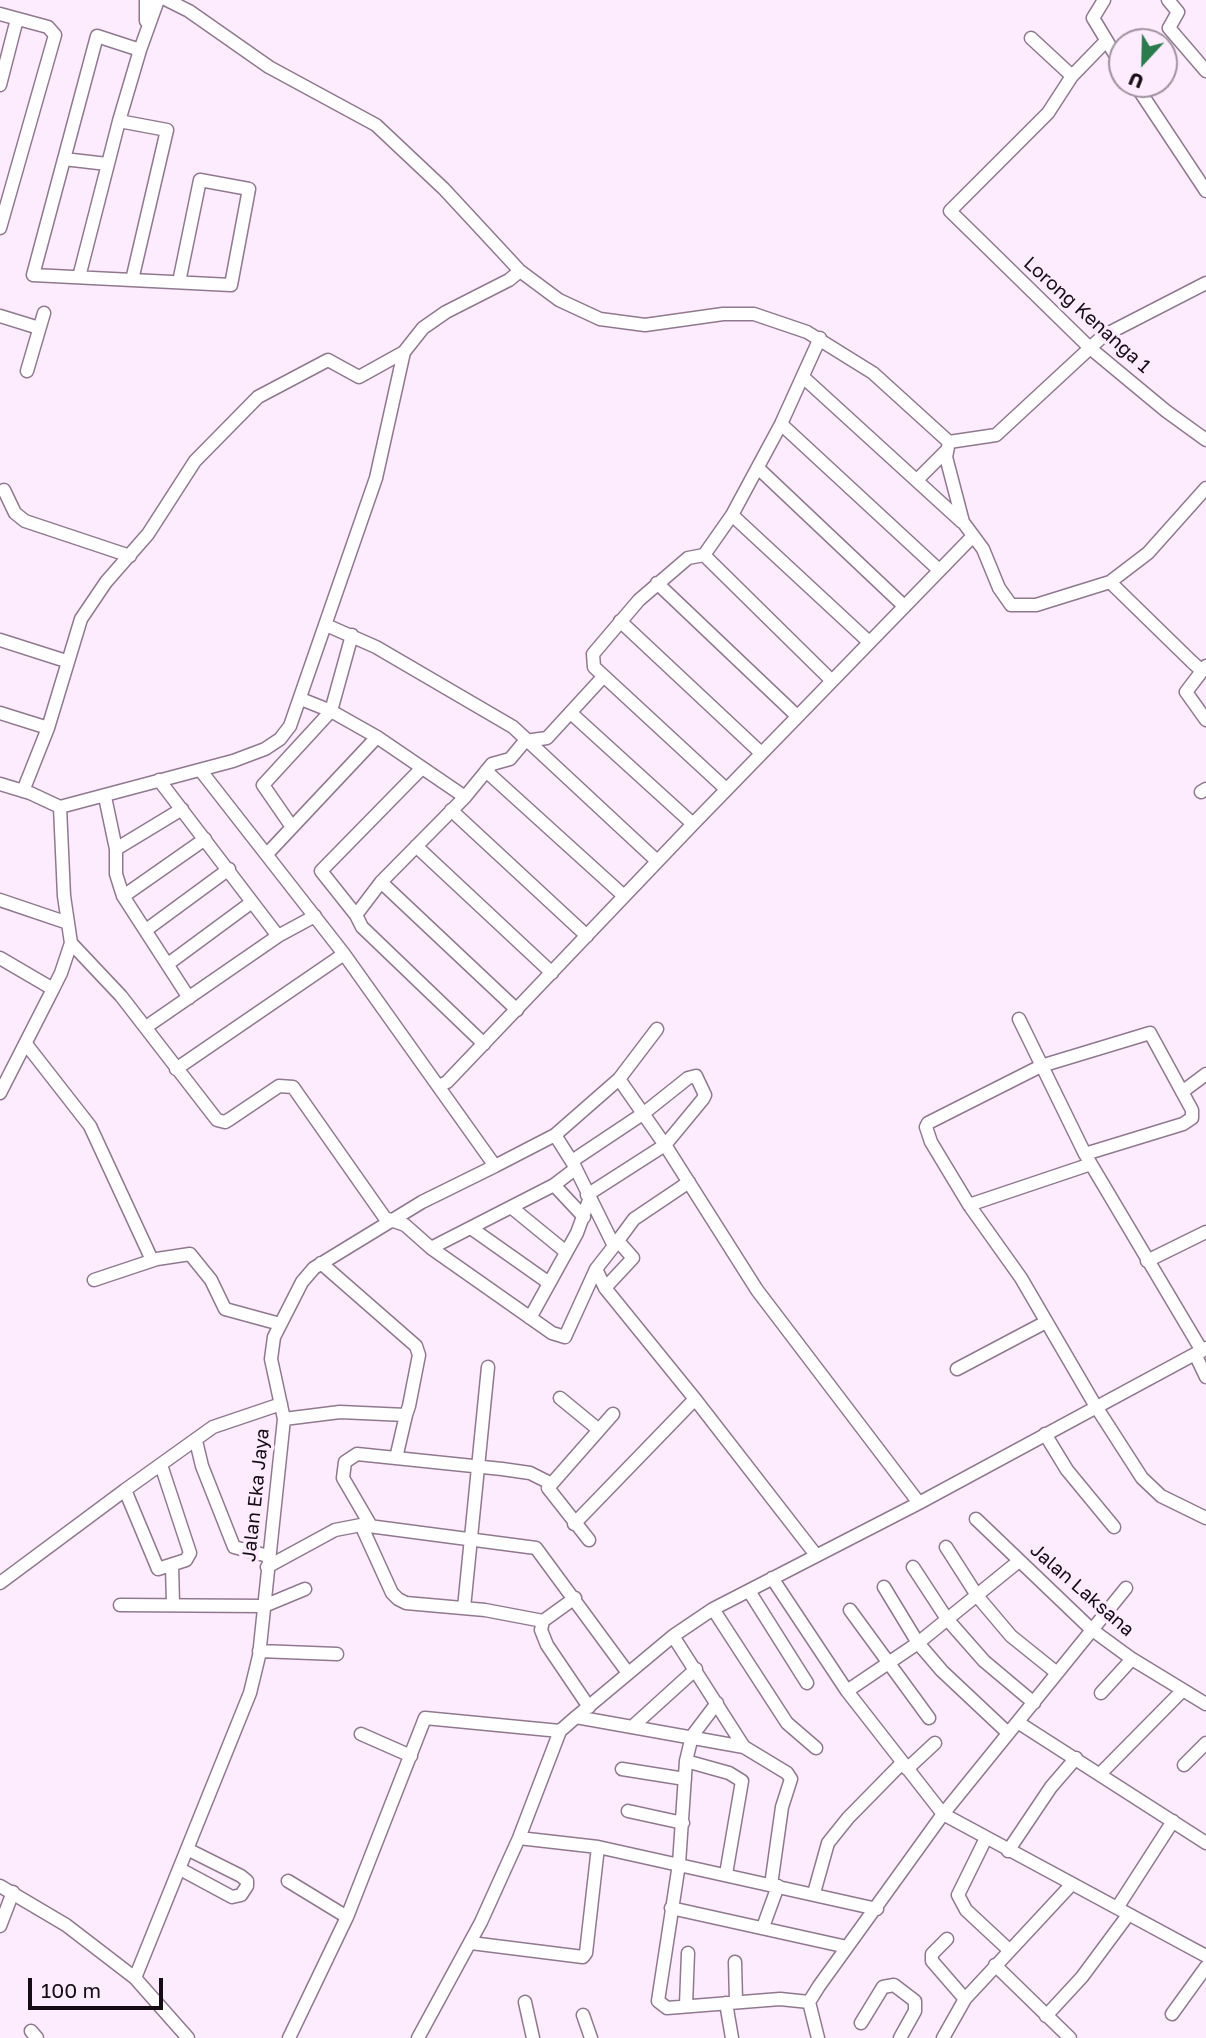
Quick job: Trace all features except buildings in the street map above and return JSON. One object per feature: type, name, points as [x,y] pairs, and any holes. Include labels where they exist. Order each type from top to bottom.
[{"type":"street","points":[[146,0],[146,25]]},
{"type":"street","points":[[79,277],[146,25],[158,0]]},
{"type":"street","points":[[167,0],[189,11],[269,68],[376,125],[444,190],[520,271],[559,300],[600,319],[645,325],[723,314],[754,314],[820,338],[873,373],[948,446],[963,522]]},
{"type":"street","points":[[1104,0],[1094,13],[1094,18],[1108,46]]},
{"type":"street","points":[[1168,0],[1178,12],[1169,28],[1206,71]]},
{"type":"street","points":[[0,14],[48,27],[53,30],[55,41],[5,196],[0,228]]},
{"type":"street","points":[[0,85],[17,19]]},
{"type":"street","points":[[140,50],[97,36],[33,275],[231,285],[248,188],[200,180],[179,282]]},
{"type":"street","points":[[1031,38],[1072,76],[1105,42]]},
{"type":"street","name":"Lorong Kenanga 1","points":[[1072,76],[1048,113],[950,211],[1090,348],[1166,411],[1206,440]]},
{"type":"street","points":[[1144,98],[1206,191]]},
{"type":"street","points":[[119,121],[167,130],[132,280]]},
{"type":"street","points":[[64,159],[107,164]]},
{"type":"street","points":[[23,791],[48,728],[66,661],[81,619],[93,599],[130,556],[195,461],[258,397],[328,360],[359,377],[404,352],[423,328],[446,312],[509,280],[520,271]]},
{"type":"street","points":[[917,480],[948,446],[996,435],[1103,336],[1206,283]]},
{"type":"street","points":[[27,371],[44,313]]},
{"type":"street","points":[[1,319],[39,328]]},
{"type":"street","points":[[726,789],[603,677],[594,667],[593,654],[657,583],[688,558],[704,555],[732,515],[758,468],[820,338]]},
{"type":"street","points":[[0,784],[60,807],[201,771],[265,749],[280,739],[290,726],[301,699],[376,478],[404,352]]},
{"type":"street","points":[[803,377],[963,522],[983,550],[1006,601],[1011,605],[1036,605],[1110,582],[1148,553],[1206,488]]},
{"type":"street","points":[[781,424],[940,570]]},
{"type":"street","points":[[758,468],[904,606]]},
{"type":"street","points":[[5,490],[15,513],[25,522],[130,556]]},
{"type":"street","points":[[732,515],[869,642]]},
{"type":"street","points":[[439,1086],[484,1044],[726,789],[973,536]]},
{"type":"street","points":[[704,555],[832,681]]},
{"type":"street","points":[[1110,582],[1204,669],[1186,692],[1206,720]]},
{"type":"street","points":[[657,583],[797,716]]},
{"type":"street","points":[[620,621],[761,753]]},
{"type":"street","points":[[326,625],[352,635],[410,666],[513,727],[657,861]]},
{"type":"street","points":[[292,827],[264,790],[265,781],[331,711],[352,635]]},
{"type":"street","points":[[0,640],[66,661]]},
{"type":"street","points":[[356,915],[381,882],[465,797],[495,762],[510,759],[523,743],[529,740],[547,738],[572,714],[603,677]]},
{"type":"street","points":[[301,699],[331,711],[377,737],[465,797]]},
{"type":"street","points":[[0,713],[48,728]]},
{"type":"street","points":[[572,714],[693,824]]},
{"type":"street","points":[[267,854],[377,737]]},
{"type":"street","points":[[421,769],[321,871],[356,915],[362,927],[484,1044]]},
{"type":"street","points":[[201,771],[344,954],[495,1166]]},
{"type":"street","points":[[486,771],[624,896]]},
{"type":"street","points":[[159,780],[278,936]]},
{"type":"street","points":[[105,797],[116,849],[116,874],[125,895],[189,998]]},
{"type":"street","points":[[0,1093],[53,989],[71,943],[60,807]]},
{"type":"street","points":[[116,849],[182,809]]},
{"type":"street","points":[[451,810],[587,936]]},
{"type":"street","points":[[125,895],[205,839]]},
{"type":"street","points":[[416,846],[552,973]]},
{"type":"street","points":[[146,930],[229,869]]},
{"type":"street","points":[[381,882],[517,1010]]},
{"type":"street","points":[[0,900],[68,923]]},
{"type":"street","points":[[167,964],[253,902]]},
{"type":"street","points":[[146,1027],[278,936],[315,916]]},
{"type":"street","points":[[71,943],[146,1027],[212,1115],[225,1122],[279,1086],[293,1087],[389,1221],[405,1225],[431,1248],[552,1333],[565,1337],[596,1269],[634,1219],[689,1182]]},
{"type":"street","points":[[176,1069],[344,954]]},
{"type":"street","points":[[0,958],[53,989]]},
{"type":"street","points":[[1019,1019],[1088,1159],[1201,1351],[1206,1377]]},
{"type":"street","name":"Jalan Eka Jaya","points":[[135,1978],[250,1693],[260,1651],[284,1419],[271,1359],[274,1337],[302,1282],[321,1264],[389,1221],[555,1135],[619,1079],[657,1029]]},
{"type":"street","points":[[969,1205],[1189,1122],[1192,1110],[1149,1032],[1041,1066],[928,1122],[926,1131],[969,1205],[1021,1278],[1095,1405],[1142,1478],[1161,1496],[1206,1518]]},
{"type":"street","points":[[26,1044],[90,1126],[152,1260]]},
{"type":"street","points":[[1182,1092],[1206,1074]]},
{"type":"street","points":[[431,1248],[554,1185],[574,1165],[688,1078],[696,1076],[705,1095],[665,1144],[588,1198],[584,1217],[530,1318]]},
{"type":"street","points":[[619,1079],[665,1144],[757,1290],[919,1503]]},
{"type":"street","points":[[555,1135],[616,1244],[633,1258],[605,1289]]},
{"type":"street","points":[[554,1185],[584,1217]]},
{"type":"street","points":[[511,1208],[566,1252]]},
{"type":"street","points":[[471,1228],[549,1283]]},
{"type":"street","points":[[1147,1261],[1206,1232]]},
{"type":"street","points":[[94,1280],[152,1260],[190,1254],[211,1280],[225,1308],[280,1324]]},
{"type":"street","points":[[321,1264],[416,1346],[419,1354],[396,1458]]},
{"type":"street","points":[[596,1269],[605,1289],[695,1398],[816,1555]]},
{"type":"street","points":[[957,1369],[1046,1322]]},
{"type":"street","points":[[418,2038],[471,1942],[519,1838],[560,1731],[673,1636],[713,1609],[919,1503],[1095,1405],[1201,1351]]},
{"type":"street","points":[[464,1608],[473,1540],[488,1367]]},
{"type":"street","points":[[560,1398],[599,1430]]},
{"type":"street","points":[[574,1524],[695,1398]]},
{"type":"street","points":[[0,1583],[196,1441],[203,1433],[230,1420],[281,1404]]},
{"type":"street","points":[[284,1419],[340,1412],[406,1415]]},
{"type":"street","points":[[589,1540],[550,1494],[550,1483],[613,1414]]},
{"type":"street","points":[[1045,1434],[1067,1470],[1114,1527]]},
{"type":"street","points":[[196,1441],[202,1466],[234,1547],[268,1561],[335,1530],[366,1525],[536,1548],[628,1673]]},
{"type":"street","points":[[543,1621],[464,1608],[406,1603],[398,1599],[392,1592],[344,1478],[345,1462],[357,1454],[530,1473],[550,1483]]},
{"type":"street","points":[[125,1490],[154,1566],[158,1569],[186,1560],[190,1553],[161,1465]]},
{"type":"street","name":"Jalan Laksana","points":[[976,1519],[1091,1629],[1132,1659],[1206,1704]]},
{"type":"street","points":[[946,1547],[978,1597],[1010,1636],[1057,1673]]},
{"type":"street","points":[[847,1691],[918,1643],[978,1597],[1019,1561]]},
{"type":"street","points":[[173,1565],[173,1604]]},
{"type":"street","points":[[913,1567],[947,1619],[984,1661],[1034,1703]]},
{"type":"street","points":[[772,1578],[847,1691],[943,1814],[1206,1956]]},
{"type":"street","points":[[884,1587],[918,1643],[942,1671],[1008,1733]]},
{"type":"street","points":[[818,2038],[809,2002],[943,1814],[1126,1588]]},
{"type":"street","points":[[120,1605],[264,1606],[305,1589]]},
{"type":"street","points":[[749,1591],[807,1683]]},
{"type":"street","points":[[575,1598],[543,1621],[541,1630],[547,1645],[589,1707]]},
{"type":"street","points":[[713,1609],[787,1723],[816,1748]]},
{"type":"street","points":[[850,1610],[929,1718]]},
{"type":"street","points":[[673,1636],[744,1747]]},
{"type":"street","points":[[260,1651],[337,1654]]},
{"type":"street","points":[[1101,1693],[1132,1659]]},
{"type":"street","points":[[632,1727],[696,1670]]},
{"type":"street","points":[[1100,1774],[1183,1689]]},
{"type":"street","points":[[717,1703],[692,1736],[686,1761],[679,1864],[658,2001],[667,2008],[731,2002],[809,2002]]},
{"type":"street","points":[[576,1717],[744,1747],[787,1773],[791,1779],[782,1807],[774,1885],[763,1927]]},
{"type":"street","points":[[289,2038],[347,1917],[425,1718],[560,1731]]},
{"type":"street","points":[[1018,1723],[1206,1843]]},
{"type":"street","points":[[361,1734],[411,1756]]},
{"type":"street","points":[[814,1893],[828,1843],[848,1818],[904,1766],[935,1743]]},
{"type":"street","points":[[1184,1765],[1206,1743]]},
{"type":"street","points":[[1008,1851],[1051,1787],[1076,1758]]},
{"type":"street","points":[[686,1761],[729,1773],[742,1781],[726,1874]]},
{"type":"street","points":[[622,1769],[685,1779]]},
{"type":"street","points":[[628,1811],[683,1823]]},
{"type":"street","points":[[1046,2016],[1082,1977],[1123,1912],[1173,1821]]},
{"type":"street","points":[[519,1838],[598,1847],[877,1909]]},
{"type":"street","points":[[986,1838],[958,1895],[966,1910],[1009,1951]]},
{"type":"street","points":[[471,1942],[583,1957],[586,1953],[598,1847]]},
{"type":"street","points":[[180,1869],[232,1897],[241,1895],[247,1886],[247,1881],[241,1876],[187,1849]]},
{"type":"street","points":[[288,1881],[347,1917]]},
{"type":"street","points":[[943,2038],[965,1999],[1071,1885]]},
{"type":"street","points":[[0,1886],[66,1925],[135,1978],[188,2038]]},
{"type":"street","points":[[0,1926],[13,1892]]},
{"type":"street","points":[[671,1908],[847,1947]]},
{"type":"street","points":[[947,1939],[932,1954],[932,1961],[965,1999]]},
{"type":"street","points":[[686,2005],[688,1953]]},
{"type":"street","points":[[732,2038],[731,2002],[735,1962]]},
{"type":"street","points":[[995,1965],[1070,2038]]},
{"type":"street","points":[[1172,2014],[1206,1967]]},
{"type":"street","points":[[861,2023],[883,1987],[894,1985],[915,2001],[915,2011],[900,2038]]},
{"type":"street","points":[[525,2002],[533,2038]]},
{"type":"street","points":[[583,2015],[591,2038]]}]
